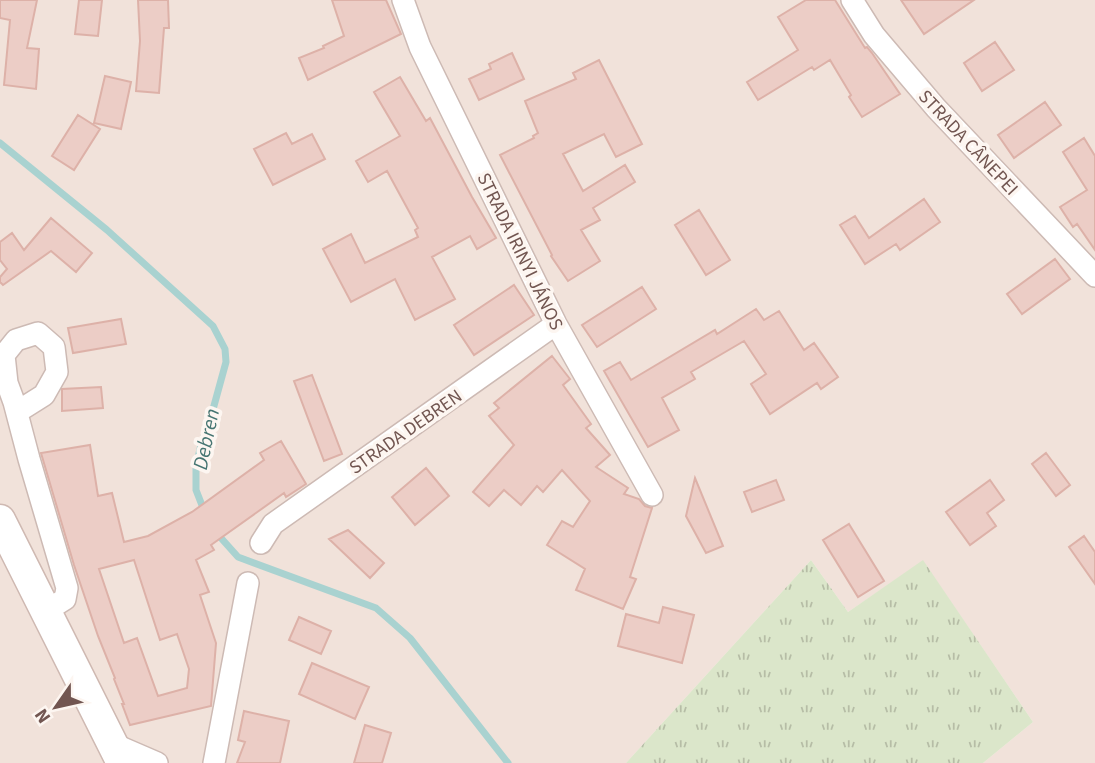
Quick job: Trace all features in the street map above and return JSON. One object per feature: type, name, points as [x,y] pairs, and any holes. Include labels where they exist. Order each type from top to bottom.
[{"type":"main road","points":[[0,520],[117,754]]},
{"type":"street","name":"STRADA IRINYI JÁNOS","points":[[403,0],[420,47],[556,324],[652,495]]},
{"type":"street","name":"STRADA CÂNEPEI","points":[[852,0],[873,35],[936,108],[1095,276]]},
{"type":"street","name":"STRADA DEBREN","points":[[261,543],[273,524],[556,324]]},
{"type":"street","points":[[17,412],[67,588],[65,599],[46,611]]},
{"type":"street","points":[[214,763],[248,583]]},
{"type":"street","points":[[117,754],[157,763]]},
{"type":"shaded area","points":[[0,0],[1095,0],[1095,763],[983,763],[1033,722],[923,561],[848,612],[811,560],[626,763],[0,763]]},
{"type":"green space","points":[[811,560],[848,612],[923,560],[1033,722],[983,763],[626,763]]},
{"type":"building","points":[[0,0],[37,0],[27,48],[39,49],[36,89],[4,85],[10,20],[0,18]]},
{"type":"building","points":[[79,0],[102,0],[98,36],[75,34]]},
{"type":"building","points":[[138,0],[168,0],[169,28],[164,28],[159,93],[136,91],[140,41]]},
{"type":"building","points":[[332,0],[386,0],[401,34],[308,80],[299,58],[344,36]]},
{"type":"building","points":[[806,0],[835,0],[865,48],[872,53],[900,94],[862,117],[830,60],[814,70],[812,67],[758,100],[747,82],[798,50],[778,17]]},
{"type":"building","points":[[901,0],[974,0],[924,34]]},
{"type":"building","points":[[995,42],[1014,70],[982,91],[964,63]]},
{"type":"building","points":[[512,53],[524,79],[479,100],[469,79],[491,69],[489,64]]},
{"type":"building","points":[[599,60],[642,144],[616,157],[604,134],[563,154],[583,191],[625,165],[635,182],[593,208],[600,220],[581,230],[600,261],[568,281],[551,256],[500,155],[534,138],[538,133],[525,101],[576,79],[573,73]]},
{"type":"building","points":[[105,76],[131,82],[121,129],[94,123]]},
{"type":"building","points":[[400,77],[426,121],[430,118],[496,238],[477,249],[470,236],[432,257],[455,299],[415,320],[395,279],[351,302],[323,249],[351,234],[365,263],[418,237],[415,230],[418,228],[387,171],[368,182],[356,161],[400,136],[374,92]]},
{"type":"building","points":[[1045,102],[1061,125],[1014,158],[998,135]]},
{"type":"building","points":[[78,115],[100,129],[74,170],[52,156]]},
{"type":"building","points":[[286,133],[292,144],[312,134],[325,159],[273,185],[254,149]]},
{"type":"building","points":[[1084,138],[1095,156],[1095,250],[1077,224],[1073,227],[1060,207],[1087,190],[1063,152]]},
{"type":"building","points":[[924,199],[940,222],[900,250],[896,244],[865,264],[840,225],[855,216],[869,238]]},
{"type":"building","points":[[699,210],[730,260],[706,275],[675,225]]},
{"type":"building","points":[[51,218],[92,253],[76,272],[51,251],[3,285],[0,277],[7,269],[0,260],[0,242],[12,233],[24,250]]},
{"type":"building","points":[[1055,259],[1070,279],[1022,314],[1007,294]]},
{"type":"building","points":[[514,285],[534,315],[474,355],[454,325]]},
{"type":"building","points":[[642,287],[656,309],[597,347],[582,325]]},
{"type":"building","points":[[756,309],[764,320],[779,311],[804,350],[814,343],[838,377],[821,389],[817,383],[770,414],[751,384],[766,374],[744,341],[691,372],[695,379],[662,398],[679,430],[648,447],[604,371],[620,362],[631,380],[715,330],[717,334]]},
{"type":"building","points":[[121,319],[126,344],[73,353],[68,328]]},
{"type":"building","points":[[552,356],[570,379],[563,385],[591,424],[586,428],[610,455],[596,467],[628,488],[624,494],[639,499],[645,506],[652,508],[630,577],[636,579],[623,609],[576,590],[585,569],[547,545],[562,521],[573,527],[590,501],[562,470],[543,492],[537,486],[521,505],[504,490],[489,506],[473,492],[514,445],[489,416],[499,408],[494,403]]},
{"type":"building","points":[[312,375],[342,454],[324,461],[294,381]]},
{"type":"building","points":[[101,387],[103,408],[62,411],[62,389]]},
{"type":"building","points":[[281,441],[306,484],[286,497],[284,493],[211,545],[214,550],[196,560],[209,592],[200,595],[216,643],[211,706],[130,725],[74,565],[41,453],[90,445],[98,496],[112,493],[124,542],[148,536],[192,512],[264,460],[260,453]],"holes":[[[134,560],[160,640],[177,634],[189,669],[187,688],[158,696],[137,638],[124,643],[99,569]]]},
{"type":"building","points":[[1046,453],[1070,485],[1056,496],[1032,464]]},
{"type":"building","points":[[426,468],[449,496],[415,525],[392,497]]},
{"type":"building","points":[[695,478],[723,546],[706,553],[686,516]]},
{"type":"building","points":[[776,480],[784,500],[752,512],[744,492]]},
{"type":"building","points":[[990,480],[1004,500],[987,513],[996,526],[970,545],[946,512]]},
{"type":"building","points":[[849,524],[884,581],[858,597],[823,540]]},
{"type":"building","points":[[348,530],[384,563],[370,578],[329,539]]},
{"type":"building","points":[[1084,536],[1095,552],[1095,584],[1069,547]]},
{"type":"building","points":[[663,607],[694,615],[682,663],[618,646],[626,614],[659,623]]},
{"type":"building","points":[[299,617],[331,631],[321,654],[289,640]]},
{"type":"building","points":[[312,663],[369,687],[355,719],[299,694]]},
{"type":"building","points":[[244,711],[289,721],[280,763],[237,763],[245,742],[238,740]]},
{"type":"building","points":[[365,725],[391,733],[382,763],[354,763]]},
{"type":"waterway","name":"Debren","points":[[0,143],[107,230],[213,326],[225,349],[226,362],[196,466],[196,490],[205,513]]},
{"type":"waterway","name":"Debren","points":[[217,532],[238,557],[376,608],[410,638],[508,763]]}]
